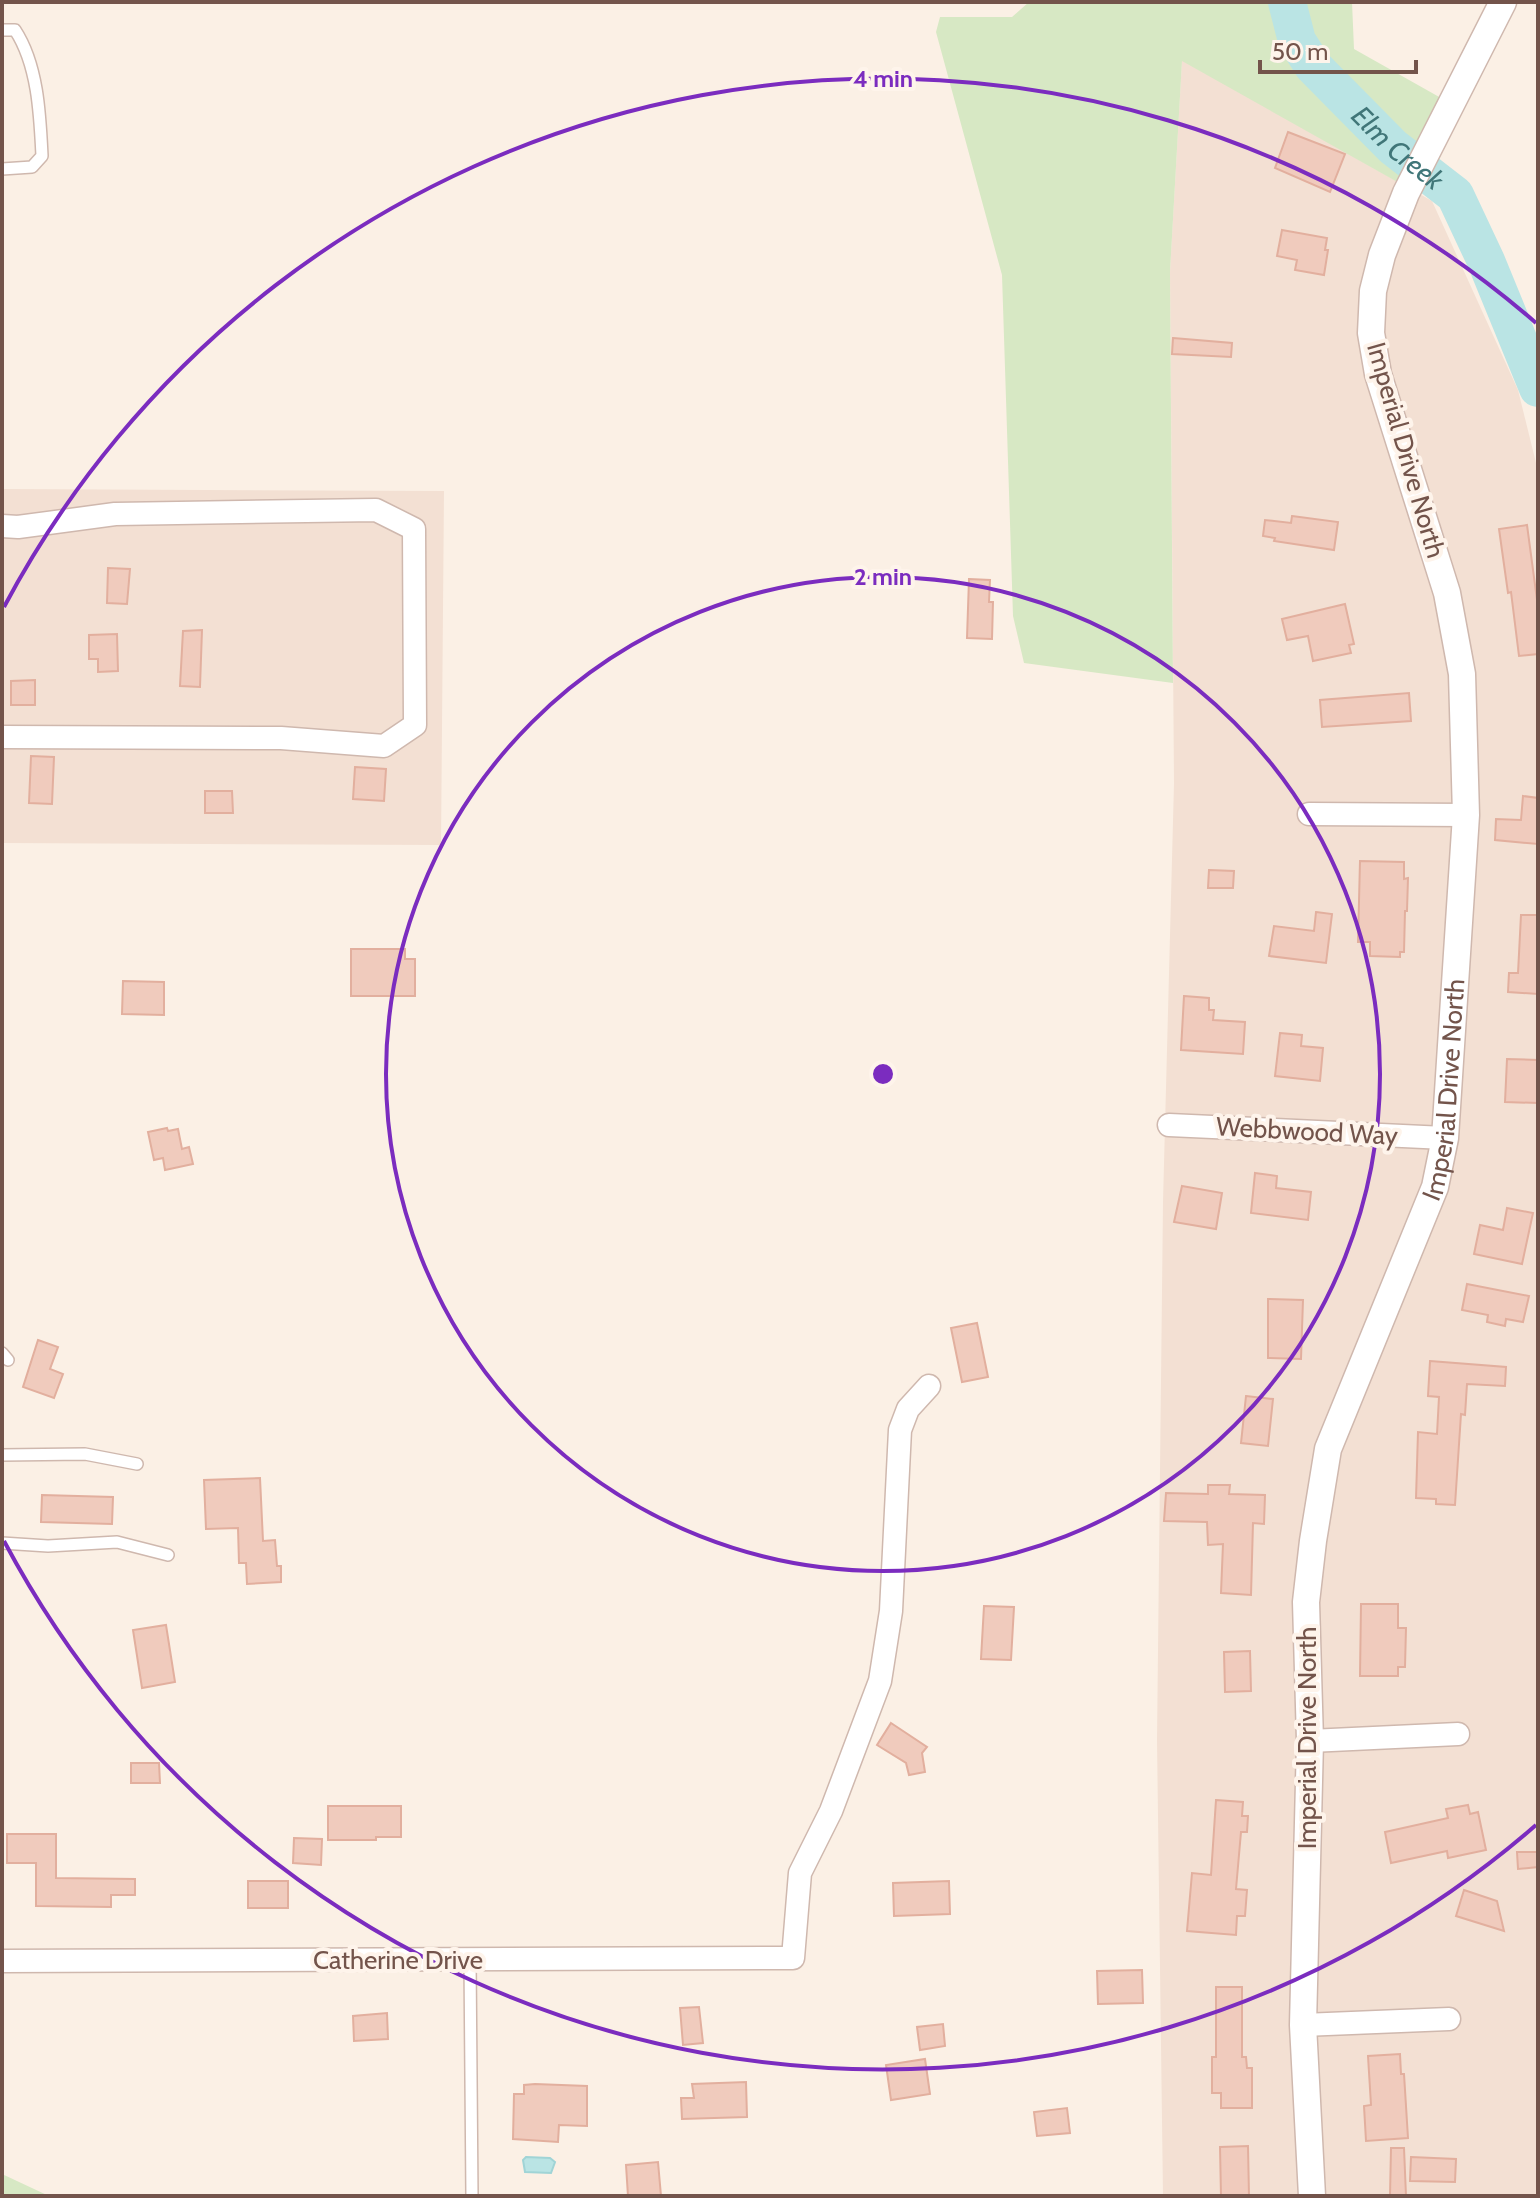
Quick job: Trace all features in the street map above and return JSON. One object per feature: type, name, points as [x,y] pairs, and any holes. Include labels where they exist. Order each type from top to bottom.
[{"type":"street","name":"Imperial Drive North","points":[[1312,2196],[1303,2025],[1310,1741],[1306,1602],[1328,1449],[1435,1187],[1445,1138],[1466,815],[1462,674],[1447,593],[1378,374],[1371,333],[1373,291],[1382,255],[1406,193],[1503,2]]},
{"type":"street","points":[[2,526],[18,527],[115,514],[376,510],[414,529],[417,671],[415,725],[384,746],[281,738],[2,737]]},
{"type":"street","points":[[1309,814],[1466,815]]},
{"type":"street","name":"Webbwood Way","points":[[1169,1125],[1445,1138]]},
{"type":"street","name":"Catherine Drive","points":[[2,1961],[793,1958],[800,1873],[831,1811],[880,1681],[891,1611],[900,1430],[908,1409],[929,1386]]},
{"type":"street","points":[[1310,1741],[1458,1734]]},
{"type":"street","points":[[1303,2025],[1449,2019]]},
{"type":"lane","points":[[2,30],[15,30],[25,44],[40,110],[42,156],[32,167],[2,169]]},
{"type":"lane","points":[[2,1455],[85,1454],[137,1464]]},
{"type":"lane","points":[[2,1543],[48,1546],[117,1542],[168,1555]]},
{"type":"lane","points":[[470,1959],[472,2196]]},
{"type":"shaded area","points":[[1182,60],[1432,201],[1518,390],[1538,471],[1538,2196],[1163,2196],[1157,1740],[1163,1202],[1174,783],[1170,272]]},
{"type":"shaded area","points":[[2,489],[444,491],[441,845],[2,843]]},
{"type":"green space","points":[[1029,2],[1352,2],[1354,49],[1441,98],[1401,184],[1182,61],[1170,272],[1173,683],[1024,663],[1013,616],[1002,275],[936,32],[940,17],[1012,17]]},
{"type":"green space","points":[[2,2174],[49,2196],[2,2196]]},
{"type":"water","points":[[526,2157],[550,2158],[555,2162],[551,2173],[525,2172],[523,2160]]},
{"type":"building","points":[[1288,132],[1345,154],[1330,192],[1275,168]]},
{"type":"building","points":[[1282,230],[1327,238],[1324,275],[1295,270],[1297,260],[1277,256]]},
{"type":"building","points":[[1173,338],[1232,343],[1231,357],[1172,354]]},
{"type":"building","points":[[1292,516],[1338,522],[1334,550],[1274,541],[1275,538],[1263,536],[1265,520],[1291,523]]},
{"type":"building","points":[[1527,525],[1538,607],[1538,654],[1519,656],[1499,529]]},
{"type":"building","points":[[108,568],[130,569],[127,604],[107,603]]},
{"type":"building","points":[[969,579],[990,580],[992,639],[967,638]]},
{"type":"building","points":[[1345,604],[1354,644],[1349,645],[1351,653],[1313,661],[1308,636],[1287,640],[1282,619]]},
{"type":"building","points":[[202,630],[200,687],[180,686],[183,631]]},
{"type":"building","points":[[117,634],[118,671],[98,672],[98,659],[89,659],[89,635]]},
{"type":"building","points":[[35,680],[35,705],[11,705],[11,681]]},
{"type":"building","points":[[1409,693],[1411,721],[1322,727],[1320,700]]},
{"type":"building","points":[[31,756],[54,757],[52,804],[29,803]]},
{"type":"building","points":[[355,767],[386,769],[384,801],[353,799]]},
{"type":"building","points":[[205,791],[232,791],[233,813],[205,813]]},
{"type":"building","points":[[1523,796],[1538,798],[1538,844],[1495,840],[1496,819],[1521,820]]},
{"type":"building","points":[[1360,861],[1404,862],[1404,879],[1408,878],[1407,911],[1404,952],[1400,952],[1400,957],[1370,956],[1370,942],[1358,942]]},
{"type":"building","points":[[1209,870],[1234,871],[1233,888],[1208,888]]},
{"type":"building","points":[[1316,912],[1332,914],[1326,963],[1269,956],[1274,926],[1314,931]]},
{"type":"building","points":[[1521,915],[1538,915],[1538,994],[1508,992],[1509,973],[1518,973]]},
{"type":"building","points":[[351,949],[405,949],[405,959],[415,959],[415,996],[351,996]]},
{"type":"building","points":[[123,981],[164,982],[164,1015],[122,1014]]},
{"type":"building","points":[[1184,996],[1209,998],[1209,1010],[1214,1010],[1213,1020],[1245,1022],[1243,1054],[1181,1050]]},
{"type":"building","points":[[1280,1033],[1302,1035],[1301,1046],[1323,1048],[1320,1081],[1275,1076]]},
{"type":"building","points":[[1507,1059],[1538,1060],[1538,1103],[1505,1102]]},
{"type":"building","points":[[167,1128],[168,1131],[178,1129],[182,1149],[189,1147],[193,1164],[165,1170],[163,1158],[154,1160],[148,1132]]},
{"type":"building","points":[[1255,1173],[1277,1176],[1276,1188],[1311,1192],[1308,1220],[1251,1213]]},
{"type":"building","points":[[1182,1186],[1222,1193],[1216,1229],[1174,1222]]},
{"type":"building","points":[[1507,1208],[1533,1213],[1522,1264],[1474,1254],[1480,1225],[1503,1230]]},
{"type":"building","points":[[1467,1284],[1529,1296],[1523,1322],[1506,1319],[1505,1326],[1487,1322],[1488,1315],[1462,1310]]},
{"type":"building","points":[[1268,1299],[1303,1300],[1301,1359],[1268,1358]]},
{"type":"building","points":[[977,1323],[988,1377],[962,1382],[951,1328]]},
{"type":"building","points":[[38,1340],[58,1347],[50,1369],[63,1374],[54,1398],[23,1387]]},
{"type":"building","points":[[1430,1361],[1506,1367],[1505,1386],[1467,1384],[1465,1415],[1461,1414],[1455,1505],[1436,1504],[1436,1499],[1416,1498],[1418,1432],[1437,1434],[1439,1397],[1428,1396]]},
{"type":"building","points":[[1246,1396],[1273,1399],[1268,1446],[1241,1443]]},
{"type":"building","points":[[260,1478],[263,1541],[275,1540],[281,1582],[247,1584],[246,1563],[239,1563],[238,1528],[206,1529],[204,1480]]},
{"type":"building","points":[[1208,1485],[1230,1485],[1229,1494],[1265,1495],[1264,1524],[1253,1523],[1251,1595],[1221,1593],[1223,1544],[1208,1545],[1207,1522],[1164,1521],[1166,1493],[1208,1494]]},
{"type":"building","points":[[42,1495],[113,1497],[112,1524],[41,1522]]},
{"type":"building","points":[[1361,1604],[1398,1604],[1398,1628],[1406,1628],[1405,1667],[1398,1667],[1398,1676],[1360,1676]]},
{"type":"building","points":[[984,1606],[1014,1607],[1011,1660],[981,1659]]},
{"type":"building","points":[[166,1625],[175,1682],[142,1688],[133,1630]]},
{"type":"building","points":[[1250,1651],[1251,1691],[1225,1692],[1224,1652]]},
{"type":"building","points":[[891,1723],[927,1747],[922,1753],[925,1772],[909,1775],[906,1763],[877,1745]]},
{"type":"building","points":[[131,1763],[159,1763],[160,1783],[131,1783]]},
{"type":"building","points":[[1216,1800],[1243,1802],[1242,1816],[1248,1816],[1247,1832],[1241,1832],[1236,1889],[1247,1890],[1245,1916],[1237,1916],[1236,1935],[1187,1931],[1192,1873],[1211,1875]]},
{"type":"building","points":[[1468,1805],[1470,1814],[1478,1812],[1486,1850],[1448,1858],[1447,1851],[1391,1863],[1385,1832],[1448,1818],[1446,1809]]},
{"type":"building","points":[[328,1806],[401,1806],[401,1837],[328,1840]]},
{"type":"building","points":[[7,1834],[56,1834],[56,1878],[135,1879],[135,1895],[111,1895],[111,1907],[36,1906],[36,1863],[7,1863]]},
{"type":"building","points":[[294,1838],[322,1839],[321,1865],[293,1863]]},
{"type":"building","points":[[1517,1852],[1538,1852],[1538,1867],[1518,1869]]},
{"type":"building","points":[[248,1881],[288,1881],[288,1908],[248,1908]]},
{"type":"building","points":[[949,1881],[950,1914],[894,1916],[893,1883]]},
{"type":"building","points":[[1464,1890],[1497,1901],[1504,1931],[1456,1916]]},
{"type":"building","points":[[1142,1970],[1143,2003],[1098,2004],[1097,1971]]},
{"type":"building","points":[[1216,1987],[1242,1987],[1242,2057],[1246,2057],[1247,2068],[1252,2068],[1252,2108],[1221,2108],[1221,2093],[1212,2093],[1212,2057],[1216,2057]]},
{"type":"building","points":[[699,2007],[703,2043],[683,2045],[680,2008]]},
{"type":"building","points":[[387,2013],[388,2039],[354,2041],[353,2016]]},
{"type":"building","points":[[943,2024],[945,2046],[920,2050],[917,2027]]},
{"type":"building","points":[[1400,2054],[1408,2138],[1366,2141],[1364,2106],[1371,2105],[1368,2056]]},
{"type":"building","points":[[925,2059],[930,2094],[891,2100],[886,2065]]},
{"type":"building","points":[[746,2082],[747,2117],[682,2119],[681,2098],[694,2098],[692,2084]]},
{"type":"building","points":[[524,2085],[587,2086],[587,2126],[559,2125],[558,2142],[513,2139],[514,2094],[524,2094]]},
{"type":"building","points":[[1067,2108],[1070,2133],[1037,2136],[1034,2112]]},
{"type":"building","points":[[1248,2146],[1249,2196],[1221,2196],[1220,2147]]},
{"type":"building","points":[[1391,2148],[1404,2148],[1406,2196],[1390,2196]]},
{"type":"building","points":[[1411,2157],[1456,2159],[1455,2182],[1410,2181]]},
{"type":"building","points":[[658,2162],[661,2196],[628,2196],[626,2165]]},
{"type":"waterway","name":"Elm Creek","points":[[1287,2],[1297,41],[1313,66],[1393,147],[1455,195],[1486,261],[1538,388]]}]
